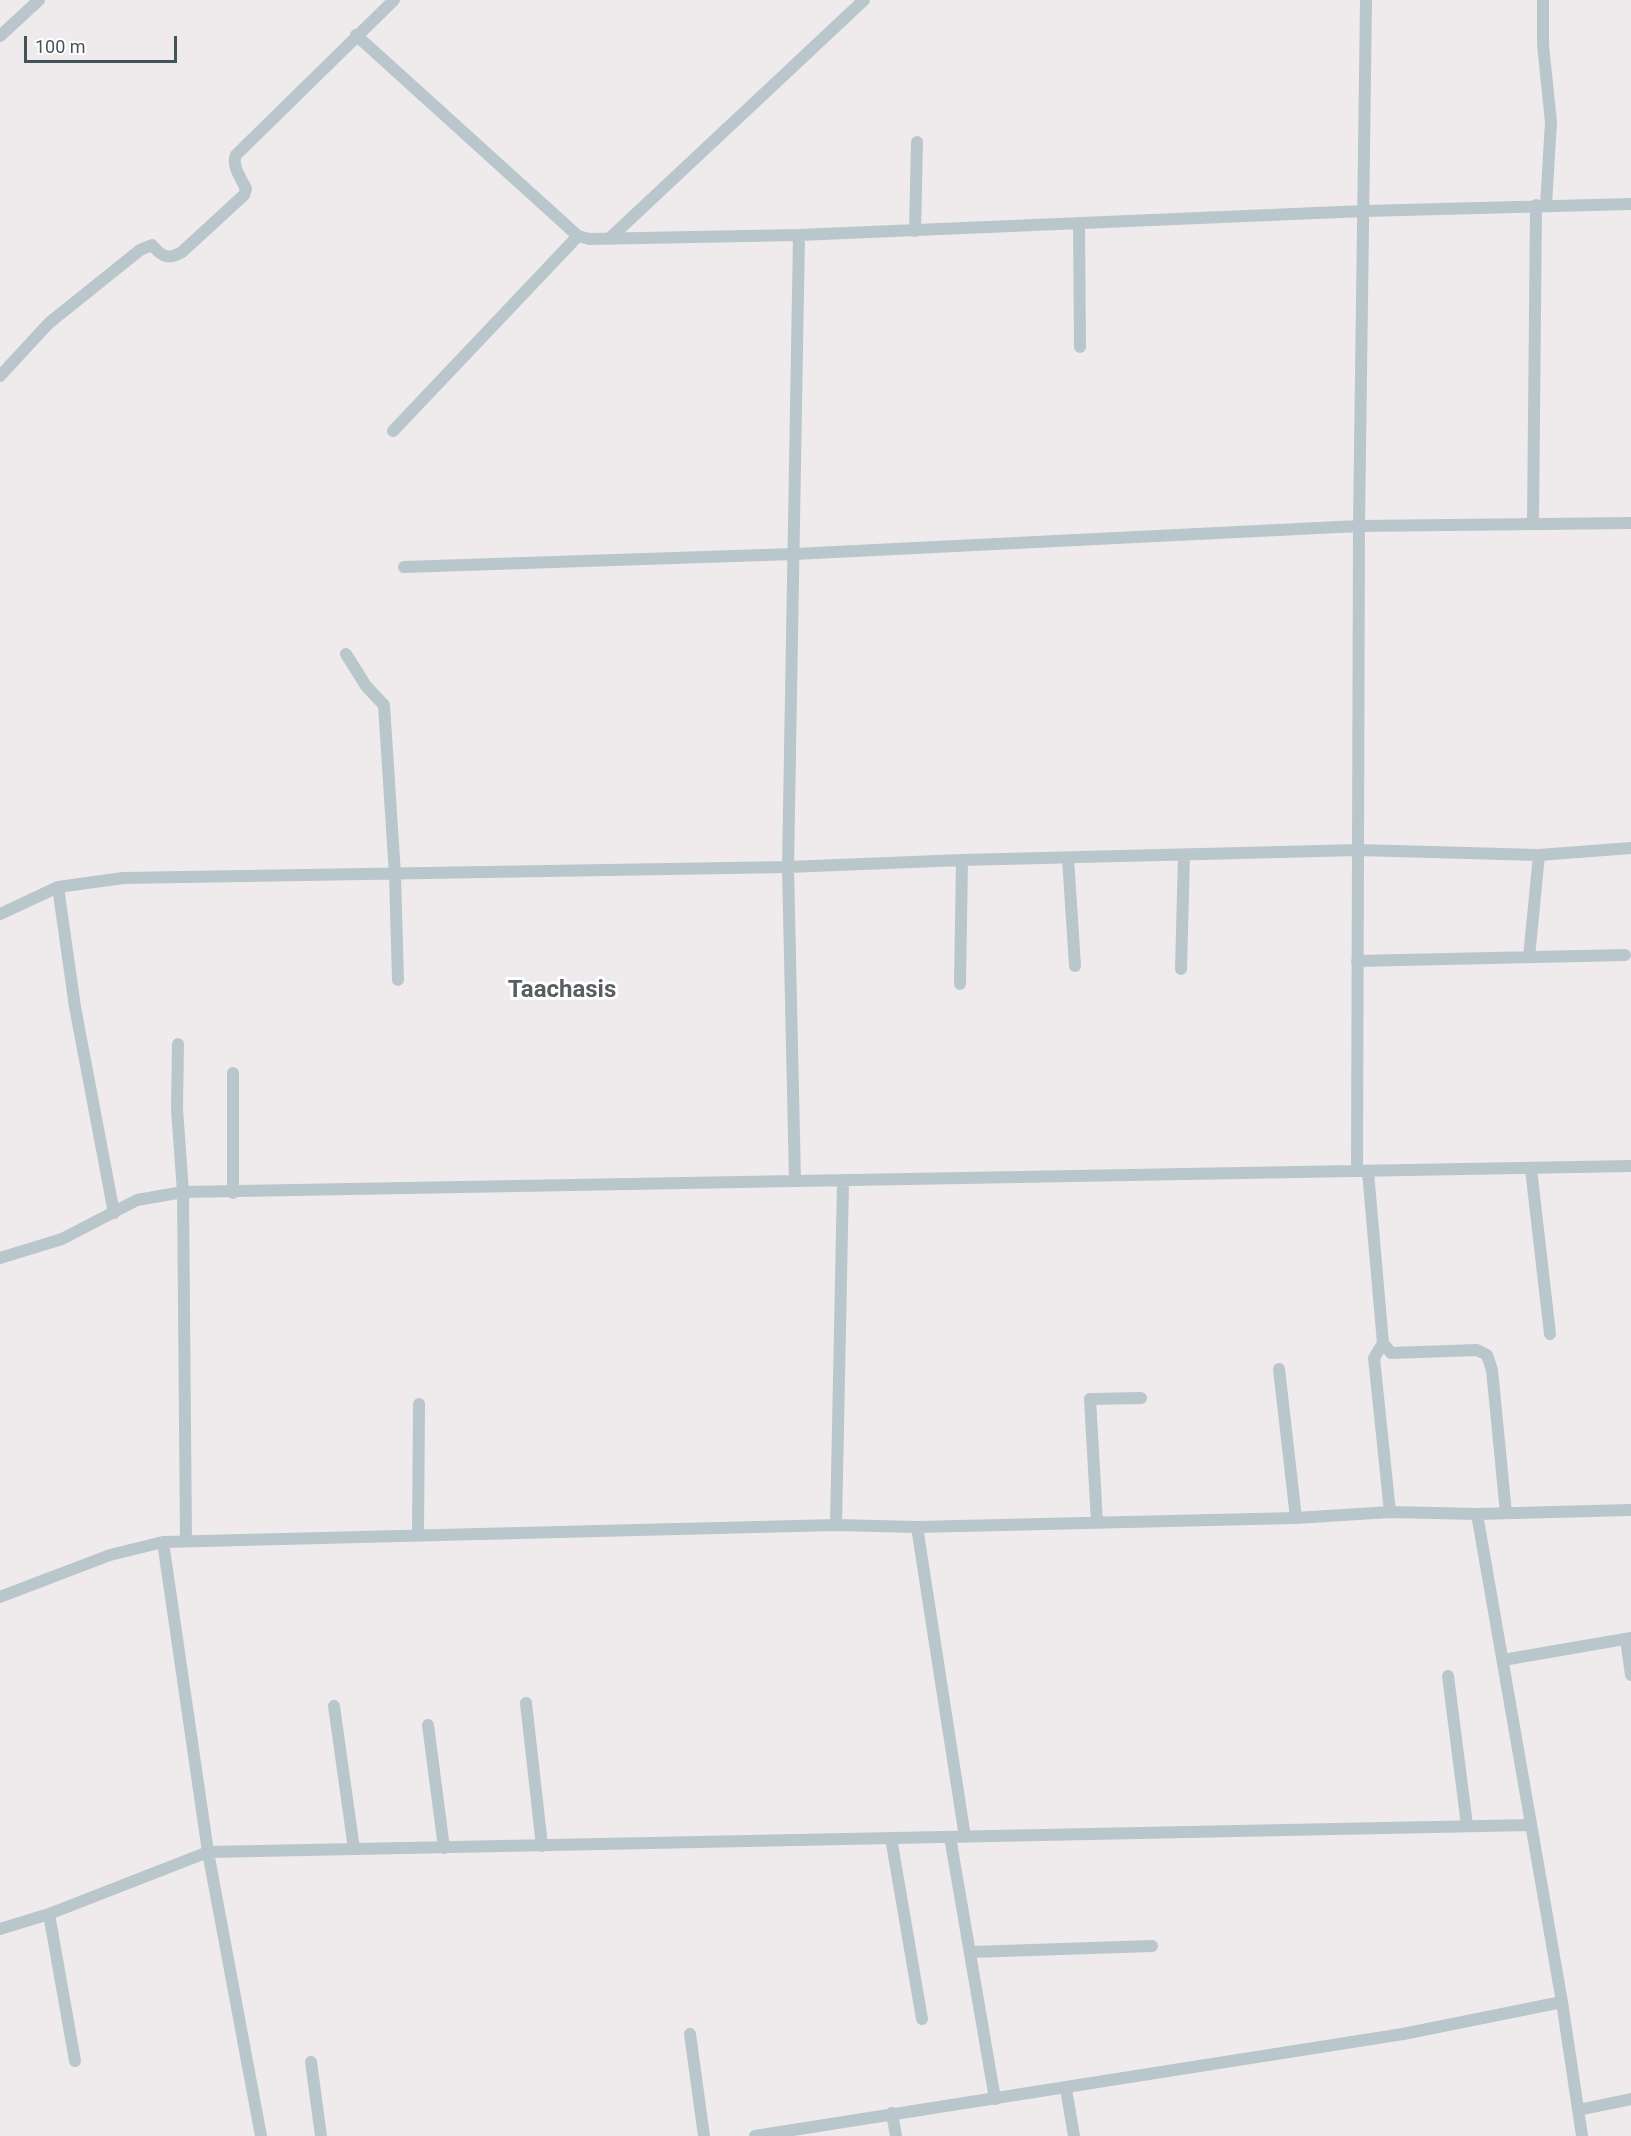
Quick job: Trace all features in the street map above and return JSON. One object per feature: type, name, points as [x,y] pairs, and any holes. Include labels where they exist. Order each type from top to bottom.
[{"type":"street","points":[[0,36],[39,0]]},
{"type":"street","points":[[0,376],[5,362],[140,249],[152,245],[161,255],[174,257],[244,195],[246,189],[236,169],[234,160],[236,155],[394,0]]},
{"type":"street","points":[[610,238],[864,0]]},
{"type":"street","points":[[1366,0],[1359,526],[1358,961],[1363,1171],[1383,1343],[1391,1353],[1477,1350],[1487,1355],[1492,1370],[1506,1513]]},
{"type":"street","points":[[1533,524],[1541,205],[1551,122],[1543,45],[1543,0]]},
{"type":"street","points":[[356,35],[578,236],[589,239],[799,235],[1364,211],[1631,204]]},
{"type":"street","points":[[915,231],[916,142]]},
{"type":"street","points":[[1079,224],[1080,347]]},
{"type":"street","points":[[795,1181],[788,867],[799,235]]},
{"type":"street","points":[[393,431],[578,236]]},
{"type":"street","points":[[404,567],[794,554],[1359,526],[1631,523]]},
{"type":"street","points":[[346,654],[366,686],[384,705],[395,875],[398,980]]},
{"type":"street","points":[[0,914],[58,887],[123,878],[788,867],[962,860],[1359,850],[1539,855],[1631,848]]},
{"type":"street","points":[[1181,969],[1184,855]]},
{"type":"street","points":[[1529,957],[1539,855]]},
{"type":"street","points":[[1068,858],[1075,966]]},
{"type":"street","points":[[960,984],[962,860]]},
{"type":"street","points":[[58,887],[75,1007],[114,1213]]},
{"type":"street","points":[[1358,961],[1625,955]]},
{"type":"street","points":[[178,1044],[177,1109],[183,1192],[186,1541]]},
{"type":"street","points":[[233,1073],[233,1192]]},
{"type":"street","points":[[0,1258],[62,1239],[149,1196],[183,1192],[843,1182],[1631,1166]]},
{"type":"street","points":[[1531,1169],[1550,1335]]},
{"type":"street","points":[[836,1525],[843,1182]]},
{"type":"street","points":[[1383,1343],[1374,1358],[1390,1512]]},
{"type":"street","points":[[1280,1369],[1296,1518]]},
{"type":"street","points":[[1097,1522],[1090,1399],[1141,1398]]},
{"type":"street","points":[[418,1535],[419,1404]]},
{"type":"street","points":[[0,1597],[110,1555],[164,1542],[836,1525],[917,1527],[1296,1518],[1390,1512],[1476,1514],[1631,1510]]},
{"type":"street","points":[[1476,1514],[1562,2002],[1582,2136]]},
{"type":"street","points":[[917,1527],[964,1837]]},
{"type":"street","points":[[164,1542],[208,1852],[261,2136]]},
{"type":"street","points":[[1503,1660],[1628,1639],[1631,1675]]},
{"type":"street","points":[[1448,1677],[1467,1825]]},
{"type":"street","points":[[526,1703],[542,1846]]},
{"type":"street","points":[[333,1706],[354,1850]]},
{"type":"street","points":[[428,1725],[444,1848]]},
{"type":"street","points":[[0,1929],[49,1914],[208,1852],[1531,1825]]},
{"type":"street","points":[[950,1836],[995,2099]]},
{"type":"street","points":[[891,1838],[922,2019]]},
{"type":"street","points":[[49,1914],[75,2061]]},
{"type":"street","points":[[971,1952],[1152,1946]]},
{"type":"street","points":[[755,2136],[892,2113],[1066,2089],[1402,2034],[1562,2002]]},
{"type":"street","points":[[690,2034],[705,2136]]},
{"type":"street","points":[[311,2062],[321,2136]]},
{"type":"street","points":[[1066,2089],[1074,2136]]},
{"type":"street","points":[[1578,2110],[1631,2099]]},
{"type":"street","points":[[892,2113],[896,2136]]},
{"type":"district","name":"Taachasis","points":[[562,991]]}]
